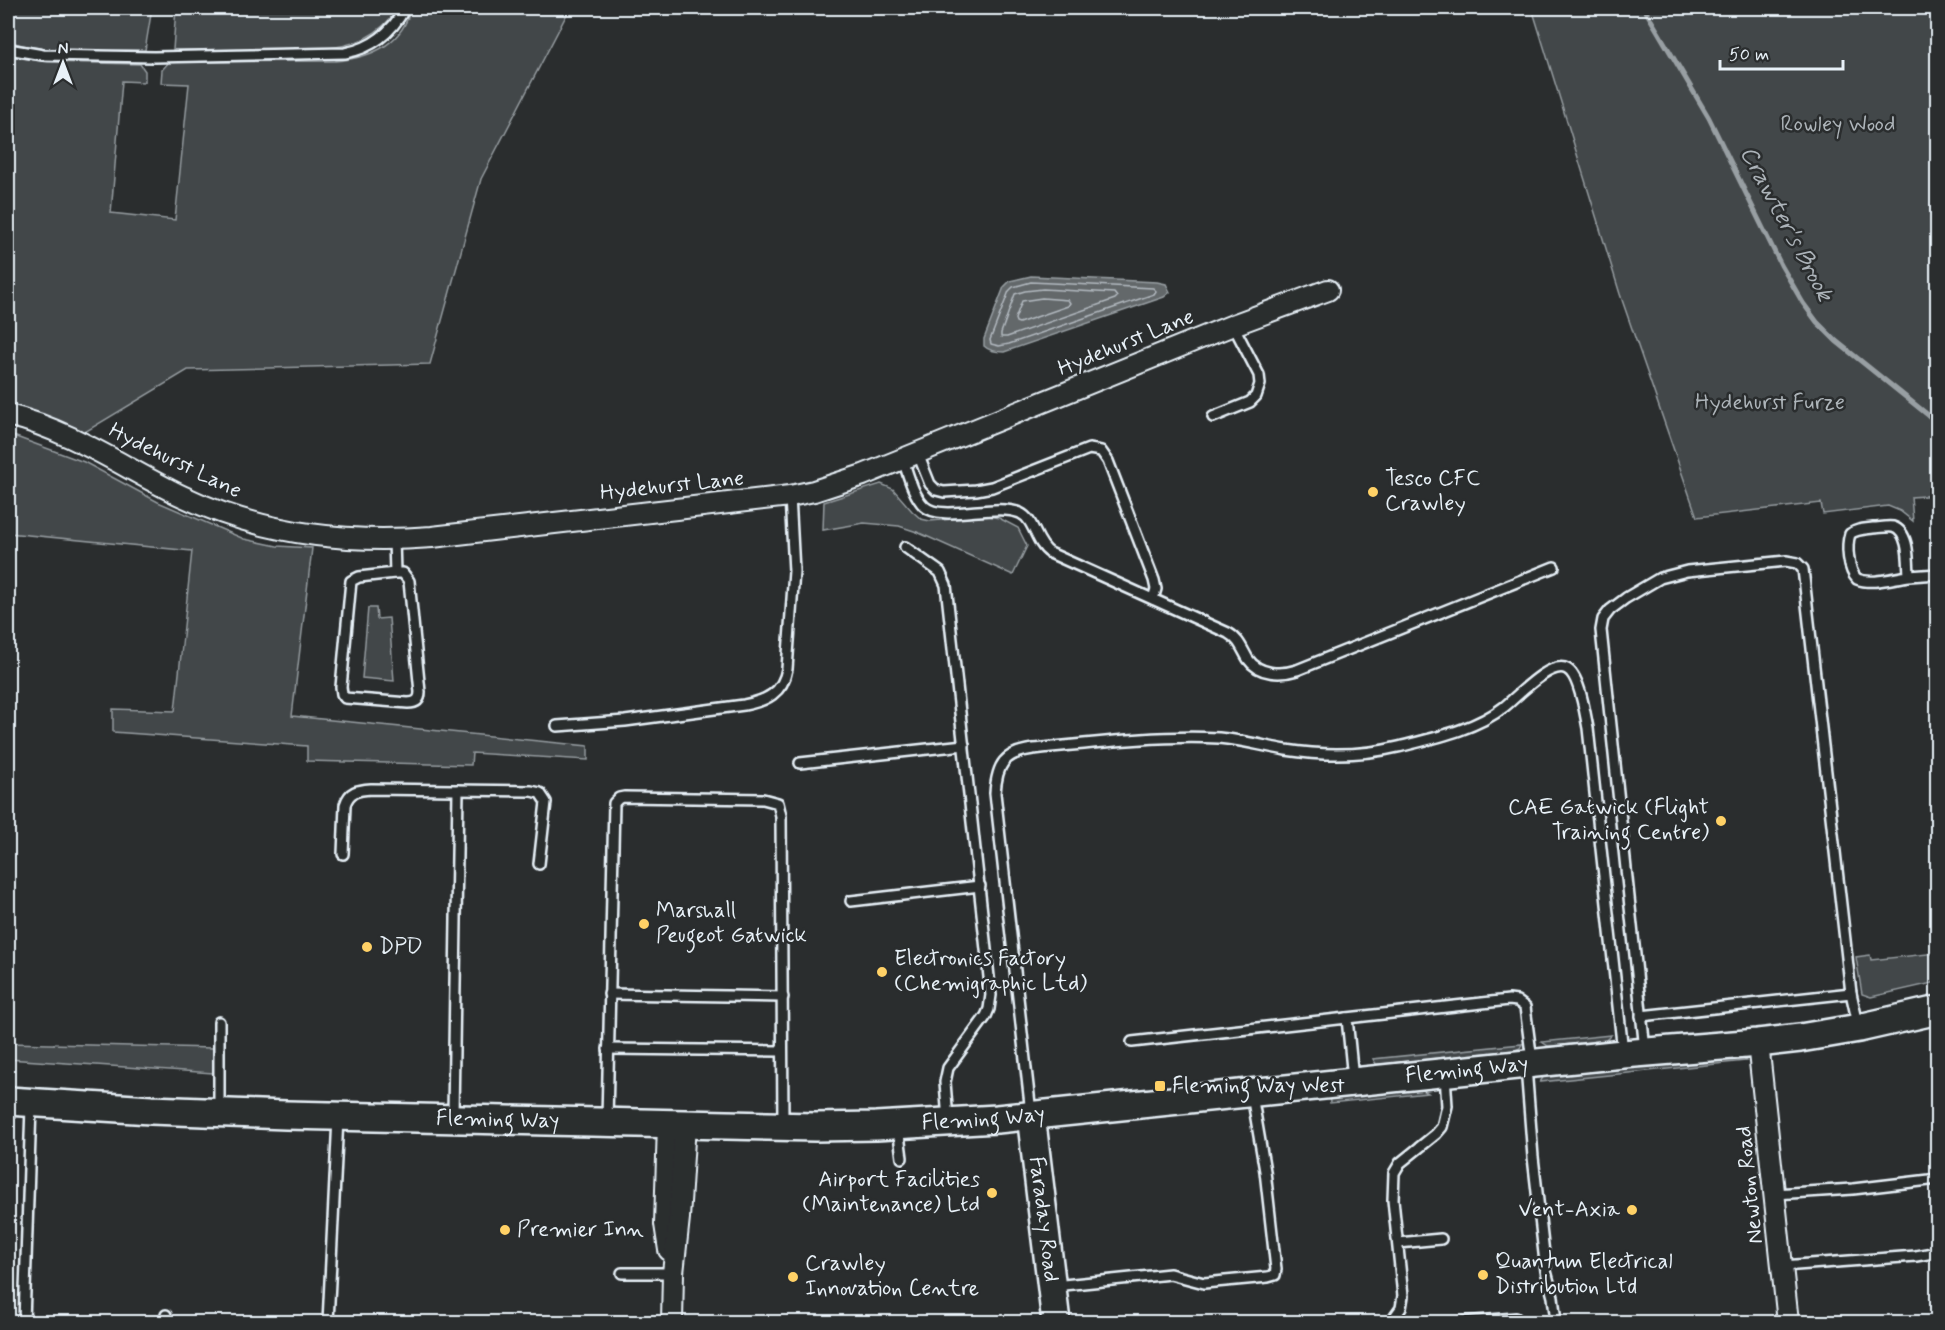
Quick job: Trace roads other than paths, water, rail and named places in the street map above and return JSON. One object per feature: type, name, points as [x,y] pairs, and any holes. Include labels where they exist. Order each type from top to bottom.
[{"type":"street","name":"Hydehurst Lane","points":[[8,416],[62,432],[181,495],[241,520],[300,534],[329,538],[432,537],[790,496],[828,487],[910,457],[1233,326],[1328,290]]},
{"type":"street","name":"Fleming Way","points":[[18,1103],[219,1112],[676,1124],[814,1127],[898,1125],[1031,1115],[1634,1053],[1758,1043],[1859,1028],[1938,1010]]},
{"type":"street","name":"Newton Road","points":[[1758,1043],[1788,1323]]},
{"type":"street","name":"Faraday Road","points":[[1031,1115],[1052,1286],[1054,1322]]},
{"type":"street","points":[[672,1323],[673,1273],[665,1224],[676,1124]]},
{"type":"lane","points":[[8,49],[43,55],[154,57],[345,53],[362,49],[382,37],[391,29],[405,8]]},
{"type":"lane","points":[[1213,417],[1250,402],[1258,392],[1260,384],[1259,375],[1233,326]]},
{"type":"lane","points":[[910,457],[930,484],[936,490],[944,492],[984,489],[1089,449],[1101,451],[1108,462],[1154,580],[1156,593],[1153,599]]},
{"type":"lane","points":[[910,457],[917,495],[925,507],[939,512],[1002,509],[1022,514],[1029,521],[1038,541],[1046,550],[1232,635],[1256,666],[1281,674],[1297,670],[1554,567]]},
{"type":"lane","points":[[557,726],[625,721],[744,705],[761,701],[776,692],[783,684],[788,669],[794,571],[790,496]]},
{"type":"lane","points":[[1909,576],[1905,542],[1897,529],[1889,527],[1861,529],[1850,534],[1848,543],[1852,570],[1857,579],[1873,581],[1938,573]]},
{"type":"lane","points":[[394,539],[396,573]]},
{"type":"lane","points":[[905,547],[940,572],[945,579],[991,1000],[986,1016],[948,1068],[945,1082],[948,1122]]},
{"type":"lane","points":[[1634,1053],[1641,1016],[1601,640],[1602,624],[1606,615],[1626,598],[1655,580],[1671,574],[1781,561],[1794,562],[1802,567],[1807,596],[1851,993],[1859,1028]]},
{"type":"lane","points":[[396,573],[406,575],[409,581],[419,698],[416,702],[408,703],[345,698],[341,687],[351,581],[359,577],[396,573]]},
{"type":"lane","points":[[1031,1115],[995,794],[1002,764],[1008,755],[1020,750],[1192,738],[1231,740],[1287,750],[1328,754],[1380,751],[1446,734],[1477,723],[1502,708],[1542,675],[1559,668],[1568,669],[1575,678],[1588,728],[1634,1053]]},
{"type":"lane","points":[[800,763],[964,745]]},
{"type":"lane","points":[[343,854],[345,805],[347,798],[355,791],[371,789],[531,791],[540,794],[546,802],[539,864]]},
{"type":"lane","points":[[453,1118],[458,790]]},
{"type":"lane","points":[[607,1122],[613,808],[616,800],[629,797],[764,800],[775,801],[780,806],[783,1126]]},
{"type":"lane","points":[[851,901],[980,886]]},
{"type":"lane","points":[[1641,1016],[1851,993]]},
{"type":"lane","points":[[609,994],[783,997]]},
{"type":"lane","points":[[1132,1042],[1509,1000],[1523,1004],[1526,1009],[1533,1157],[1546,1271],[1553,1297],[1556,1323]]},
{"type":"lane","points":[[1347,1018],[1353,1082]]},
{"type":"lane","points":[[219,1022],[219,1112]]},
{"type":"lane","points":[[608,1048],[782,1051]]},
{"type":"lane","points":[[1396,1321],[1403,1296],[1393,1200],[1394,1173],[1400,1163],[1436,1134],[1442,1126],[1448,1106],[1444,1072]]},
{"type":"lane","points":[[1052,1286],[1170,1274],[1204,1283],[1275,1275],[1265,1171],[1252,1092]]},
{"type":"lane","points":[[18,1103],[24,1323]]},
{"type":"lane","points":[[328,1323],[338,1115]]},
{"type":"lane","points":[[898,1125],[902,1158]]},
{"type":"lane","points":[[1775,1194],[1853,1189],[1938,1179]]},
{"type":"lane","points":[[1398,1244],[1441,1239]]},
{"type":"lane","points":[[1783,1266],[1894,1258],[1938,1252]]},
{"type":"lane","points":[[622,1273],[673,1273]]},
{"type":"lane","points":[[1462,1323],[1516,1318]]},
{"type":"water","points":[[1031,276],[1157,282],[1166,284],[1170,292],[1164,297],[1004,352],[986,348],[984,339],[1004,287],[1010,281]]},
{"type":"waterway","name":"Crawter's Brook","points":[[1644,8],[1709,118],[1781,265],[1803,303],[1817,322],[1836,341],[1938,423]]},
{"type":"place","name":"Tesco CFC Crawley","points":[[1373,492]]},
{"type":"place","name":"CAE Gatwick (Flight Training Centre)","points":[[1721,821]]},
{"type":"place","name":"Marshall Peugeot Gatwick","points":[[644,924]]},
{"type":"place","name":"DPD","points":[[367,947]]},
{"type":"place","name":"Electronics Factory (Chemigraphic Ltd)","points":[[882,972]]},
{"type":"place","name":"Fleming Way West","points":[[1160,1086]]},
{"type":"place","name":"Airport Facilities (Maintenance) Ltd","points":[[992,1193]]},
{"type":"place","name":"Vent-Axia","points":[[1632,1210]]},
{"type":"place","name":"Premier Inn","points":[[505,1230]]},
{"type":"place","name":"Quantum Electrical Distribution Ltd","points":[[1483,1275]]},
{"type":"place","name":"Crawley Innovation Centre","points":[[793,1277]]},
{"type":"park label","name":"Rowley Wood","points":[[1838,125]]},
{"type":"park label","name":"Hydehurst Furze","points":[[1770,403]]}]
